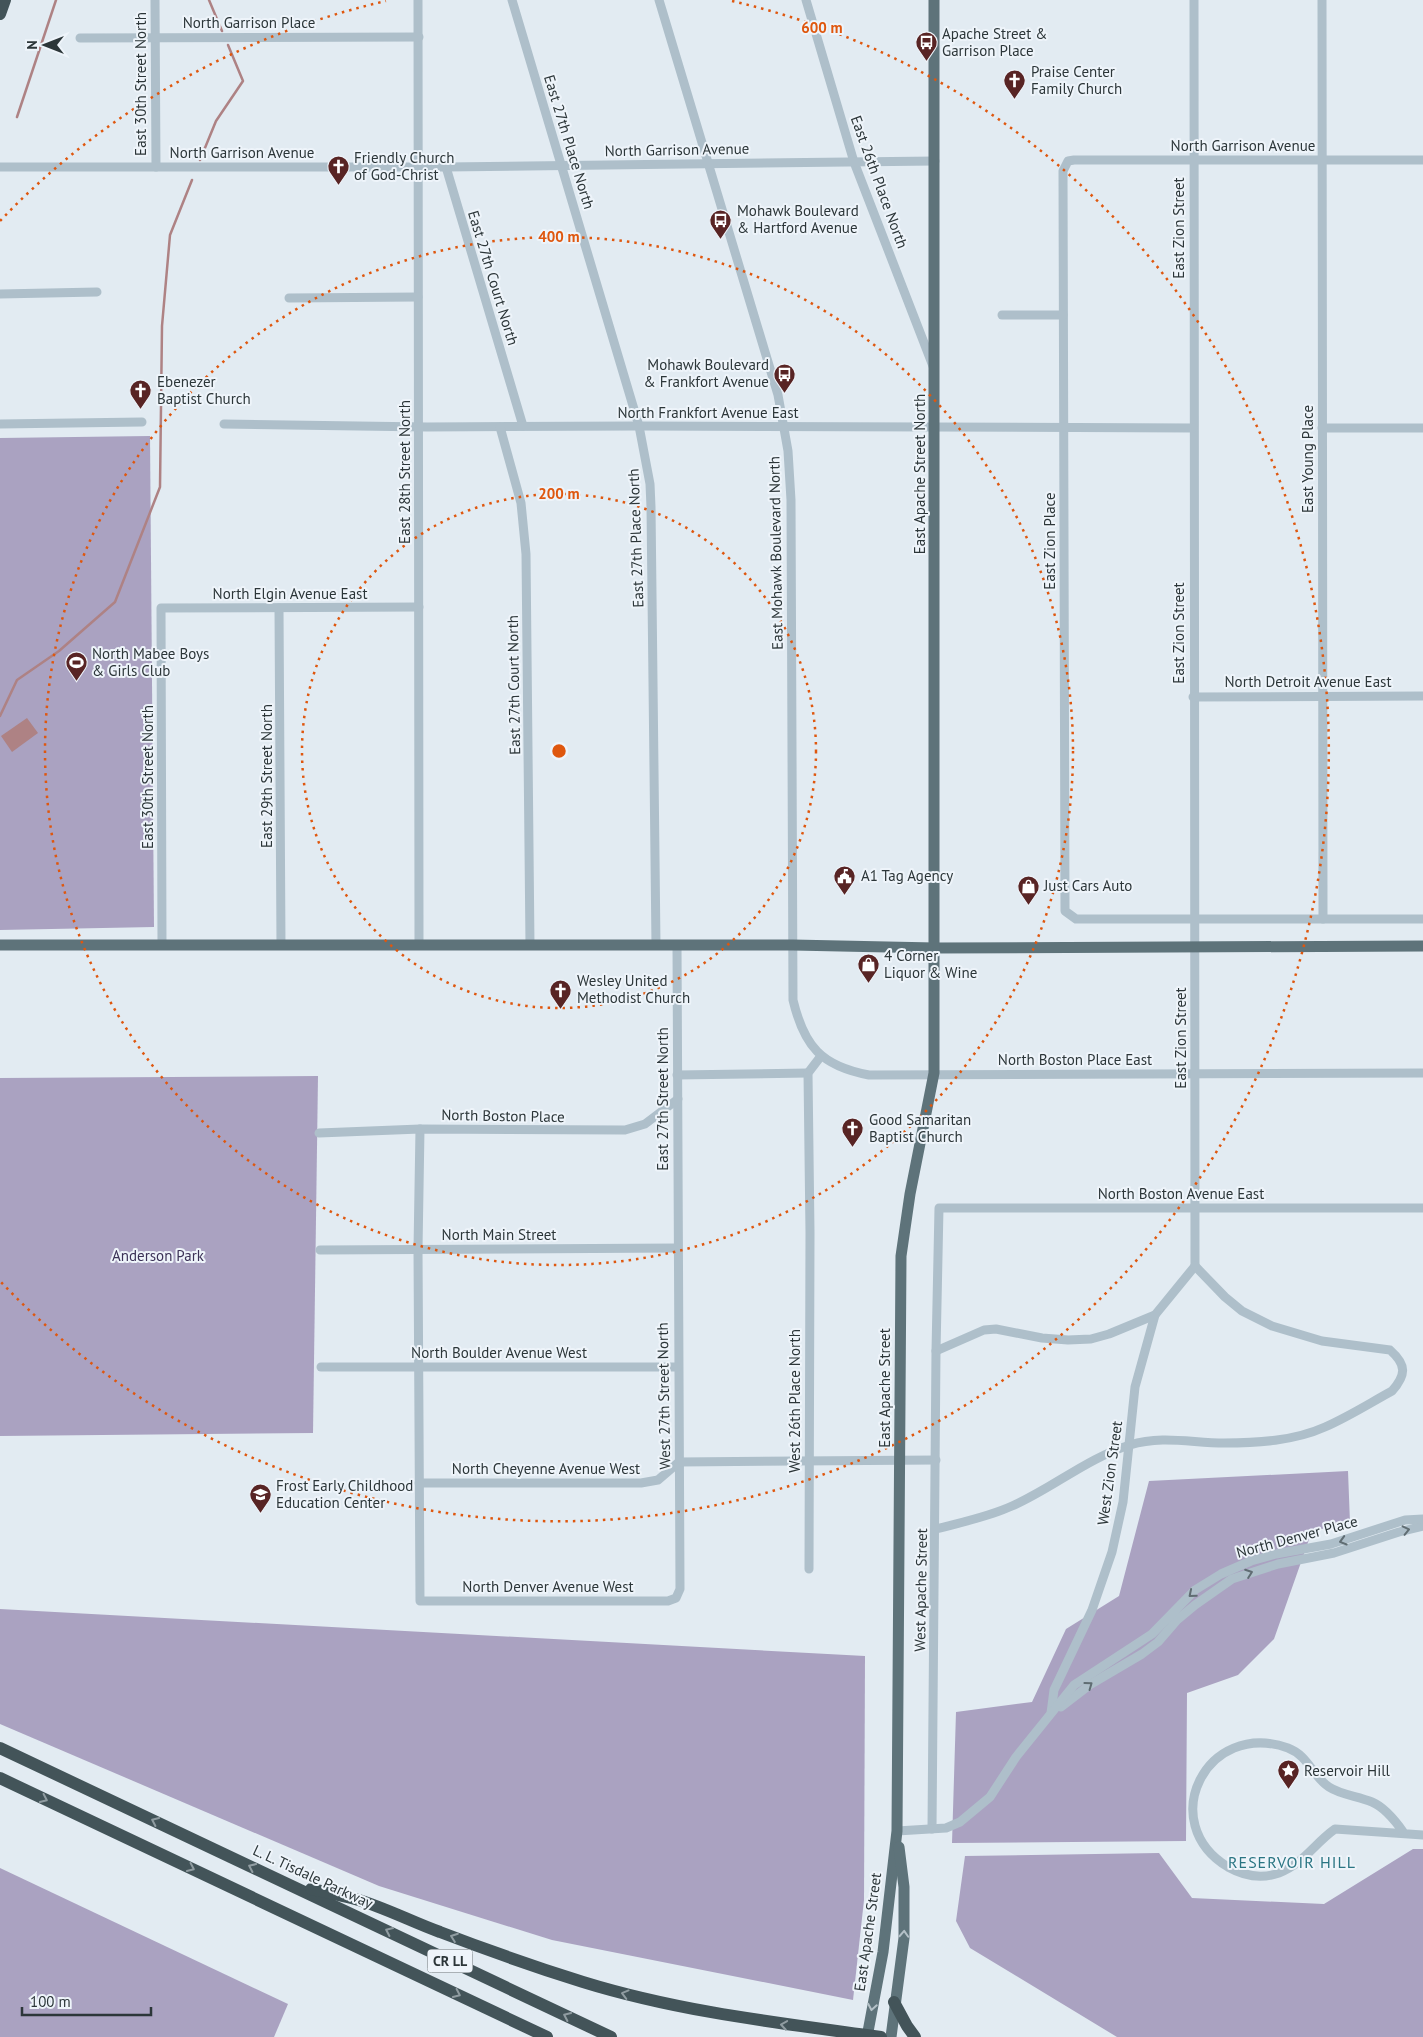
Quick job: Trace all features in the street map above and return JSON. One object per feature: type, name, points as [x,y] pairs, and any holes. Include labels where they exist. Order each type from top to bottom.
[{"type":"highway","points":[[0,14],[5,0]]},
{"type":"highway","name":"L. L. Tisdale Parkway","points":[[0,1748],[611,2037]]},
{"type":"highway","name":"CR LL","points":[[0,1778],[547,2037]]},
{"type":"highway","points":[[289,1884],[356,1899],[559,1975],[664,2004],[815,2030],[872,2036]]},
{"type":"highway","points":[[894,2002],[915,2037]]},
{"type":"highway","points":[[526,2027],[538,2037]]},
{"type":"main road","name":"East Apache Street North","points":[[934,0],[935,948]]},
{"type":"main road","points":[[0,945],[793,944],[935,948],[1423,946]]},
{"type":"main road","name":"East Apache Street","points":[[872,2036],[897,1831],[901,1256],[910,1194],[934,1073],[935,948]]},
{"type":"main road","name":"East Apache Street","points":[[891,2037],[894,2002],[904,1938],[905,1908],[897,1831]]},
{"type":"street","name":"East 30th Street North","points":[[154,0],[156,167]]},
{"type":"street","name":"East 28th Street North","points":[[418,0],[419,944]]},
{"type":"street","name":"East 27th Place North","points":[[512,0],[639,426],[648,470],[651,507],[656,945]]},
{"type":"street","name":"East Mohawk Boulevard North","points":[[659,0],[773,380],[785,428],[791,500],[793,1000],[798,1021],[805,1037],[821,1056]]},
{"type":"street","name":"East 26th Place North","points":[[806,0],[854,162],[934,370]]},
{"type":"street","name":"East Zion Street","points":[[1194,0],[1193,697],[1195,1266]]},
{"type":"street","name":"East Young Place","points":[[1322,0],[1323,919]]},
{"type":"street","name":"North Garrison Place","points":[[80,38],[155,36],[419,37]]},
{"type":"street","name":"North Garrison Avenue","points":[[1065,164],[1074,160],[1423,160]]},
{"type":"street","name":"North Garrison Avenue","points":[[0,167],[446,167],[935,161]]},
{"type":"street","name":"East Zion Place","points":[[1065,164],[1063,171],[1064,906],[1070,916],[1076,919],[1194,918]]},
{"type":"street","name":"East 27th Court North","points":[[446,167],[523,426]]},
{"type":"street","points":[[0,294],[97,292]]},
{"type":"street","points":[[289,298],[418,296]]},
{"type":"street","points":[[1002,315],[1063,315]]},
{"type":"street","points":[[0,424],[142,422]]},
{"type":"street","name":"North Frankfort Avenue East","points":[[224,424],[500,427],[1193,428]]},
{"type":"street","name":"East 27th Court North","points":[[500,427],[521,503],[526,554],[530,945]]},
{"type":"street","points":[[1322,428],[1423,428]]},
{"type":"street","name":"North Elgin Avenue East","points":[[161,608],[419,607]]},
{"type":"street","name":"East 30th Street North","points":[[161,608],[162,945]]},
{"type":"street","name":"East 29th Street North","points":[[279,608],[281,945]]},
{"type":"street","name":"North Detroit Avenue East","points":[[1193,697],[1423,696]]},
{"type":"street","points":[[1194,918],[1423,919]]},
{"type":"street","name":"East 27th Street North","points":[[676,945],[677,1194]]},
{"type":"street","points":[[677,1075],[808,1073],[821,1056]]},
{"type":"street","name":"North Boston Place East","points":[[821,1056],[852,1072],[869,1075],[934,1073],[1423,1073]]},
{"type":"street","name":"West 26th Place North","points":[[808,1073],[810,1233],[809,1569]]},
{"type":"street","name":"North Boston Place","points":[[319,1133],[420,1129],[625,1130],[645,1124],[678,1099]]},
{"type":"street","points":[[419,1483],[418,1249],[420,1129]]},
{"type":"street","name":"West 27th Street North","points":[[676,1598],[680,1589],[677,1194]]},
{"type":"street","name":"North Boston Avenue East","points":[[936,1351],[938,1208],[1423,1208]]},
{"type":"street","name":"North Main Street","points":[[320,1250],[677,1248]]},
{"type":"street","points":[[936,1351],[984,1330],[996,1329],[1042,1338],[1068,1340],[1091,1339],[1109,1334],[1154,1315],[1195,1266],[1218,1291],[1242,1311],[1272,1326],[1293,1333],[1355,1346],[1390,1350],[1398,1357],[1404,1373],[1400,1382],[1392,1391],[1324,1428],[1284,1439],[1222,1443],[1184,1439],[1150,1439],[1129,1445],[1083,1464],[1040,1492],[1013,1506],[988,1516],[936,1529]]},
{"type":"street","name":"West Zion Street","points":[[1051,1715],[1054,1690],[1092,1610],[1112,1552],[1123,1502],[1135,1387],[1154,1315]]},
{"type":"street","name":"West Apache Street","points":[[932,1829],[936,1351]]},
{"type":"street","name":"North Boulder Avenue West","points":[[322,1367],[677,1367]]},
{"type":"street","points":[[679,1462],[900,1462],[936,1460]]},
{"type":"street","name":"North Cheyenne Avenue West","points":[[419,1483],[641,1483],[658,1480],[679,1462]]},
{"type":"street","name":"North Denver Avenue West","points":[[419,1483],[420,1601],[668,1601],[676,1598]]},
{"type":"street","name":"North Denver Place","points":[[897,1831],[946,1828],[960,1822],[990,1797],[1016,1757],[1074,1685],[1146,1638],[1195,1590],[1221,1574],[1276,1554],[1331,1544],[1405,1520],[1423,1518]]},
{"type":"street","name":"North Denver Place","points":[[1051,1715],[1091,1684],[1142,1654],[1158,1642],[1177,1620],[1195,1604],[1232,1579],[1270,1566],[1334,1553],[1423,1526]]},
{"type":"street","points":[[1404,1834],[1398,1824],[1374,1802],[1335,1791],[1327,1786],[1307,1760],[1290,1749],[1275,1744],[1256,1743],[1237,1746],[1220,1755],[1201,1775],[1192,1806],[1195,1826],[1207,1850],[1227,1866],[1251,1876],[1264,1877],[1293,1867],[1335,1829],[1404,1834],[1423,1835]]},
{"type":"green space","name":"North Mabee Boys & Girls Club","points":[[150,436],[154,927],[0,930],[0,438]]},
{"type":"green space","name":"Anderson Park","points":[[318,1076],[313,1433],[0,1436],[0,1078]]},
{"type":"green space","points":[[1348,1471],[1350,1523],[1312,1531],[1274,1639],[1238,1675],[1187,1693],[1186,1841],[952,1843],[956,1712],[1032,1702],[1066,1629],[1119,1596],[1149,1481]]},
{"type":"green space","points":[[0,1609],[865,1656],[864,1900],[853,2000],[552,1940],[379,1886],[0,1724]]},
{"type":"green space","points":[[1413,1849],[1423,1849],[1423,2037],[1117,2037],[970,1948],[956,1921],[965,1856],[1159,1853],[1192,1898],[1324,1904]]},
{"type":"green space","points":[[0,1868],[288,2004],[274,2037],[0,2037]]},
{"type":"shaded area","points":[[27,718],[38,733],[12,752],[1,736]]},
{"type":"waterway","points":[[17,117],[56,0]]},
{"type":"waterway","points":[[209,0],[222,31]]},
{"type":"waterway","points":[[200,160],[216,121],[243,81],[228,45]]},
{"type":"waterway","points":[[0,716],[17,680],[59,651],[115,602],[160,487],[162,326],[170,235],[192,180]]},
{"type":"place","name":"Apache Street & Garrison Place","points":[[926,62]]},
{"type":"place","name":"Praise Center Family Church","points":[[1015,100]]},
{"type":"place","name":"Friendly Church of God-Christ","points":[[338,186]]},
{"type":"place","name":"Mohawk Boulevard & Hartford Avenue","points":[[721,239]]},
{"type":"place","name":"Mohawk Boulevard & Frankfort Avenue","points":[[785,393]]},
{"type":"place","name":"Ebenezer Baptist Church","points":[[141,410]]},
{"type":"place","name":"North Mabee Boys & Girls Club","points":[[76,682]]},
{"type":"place","name":"A1 Tag Agency","points":[[845,895]]},
{"type":"place","name":"Just Cars Auto","points":[[1028,905]]},
{"type":"place","name":"4 Corner Liquor & Wine","points":[[868,984]]},
{"type":"place","name":"Wesley United Methodist Church","points":[[561,1009]]},
{"type":"place","name":"Good Samaritan Baptist Church","points":[[853,1148]]},
{"type":"place","name":"Frost Early Childhood Education Center","points":[[260,1514]]},
{"type":"place","name":"Reservoir Hill","points":[[1288,1790]]},
{"type":"district","name":"RESERVOIR HILL","points":[[1292,1862]]}]
